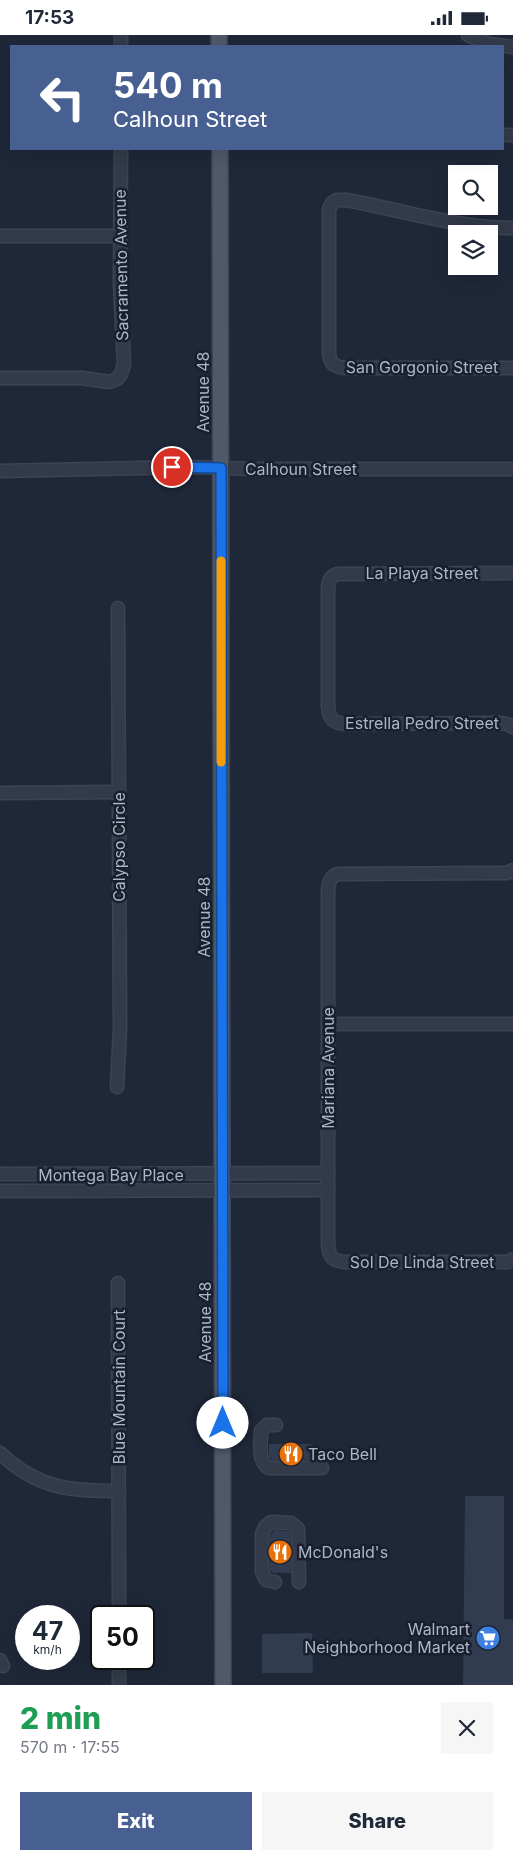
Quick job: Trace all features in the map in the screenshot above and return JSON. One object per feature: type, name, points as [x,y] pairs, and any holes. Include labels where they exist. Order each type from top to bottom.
[{"type":"main road","name":"Avenue 48","points":[[220,150],[223,1685]]},
{"type":"street","points":[[468,35],[489,39],[513,47]]},
{"type":"street","name":"Sacramento Avenue","points":[[0,378],[82,378],[109,382],[117,379],[121,374],[124,364],[120,285],[121,150]]},
{"type":"street","name":"San Gorgonio Street","points":[[513,228],[450,223],[346,200],[332,203],[329,209],[329,358],[332,365],[346,368],[513,368]]},
{"type":"street","points":[[0,236],[120,237]]},
{"type":"street","name":"Calhoun Street","points":[[0,471],[221,468],[513,469]]},
{"type":"street","name":"La Playa Street","points":[[331,720],[328,714],[328,582],[331,576],[346,573],[513,573]]},
{"type":"street","name":"Calypso Circle","points":[[117,1087],[120,1029],[118,608]]},
{"type":"street","name":"Estrella Pedro Street","points":[[331,720],[346,724],[498,723],[513,727]]},
{"type":"street","points":[[0,793],[119,792]]},
{"type":"street","name":"Mariana Avenue","points":[[332,1259],[329,1253],[328,1190],[329,883],[332,877],[337,874],[346,873],[507,873],[513,870]]},
{"type":"street","points":[[328,1024],[513,1024]]},
{"type":"street","name":"Montega Bay Place","points":[[0,1174],[328,1173]]},
{"type":"street","name":"Montega Bay Place","points":[[0,1191],[328,1190]]},
{"type":"street","name":"Sol De Linda Street","points":[[332,1259],[346,1262],[508,1262],[513,1259]]},
{"type":"street","name":"Blue Mountain Court","points":[[118,1283],[119,1605]]},
{"type":"street","points":[[276,1425],[267,1425],[261,1431],[262,1462],[266,1467],[322,1468]]},
{"type":"street","points":[[0,1453],[33,1478],[58,1487],[86,1491],[119,1491]]},
{"type":"street","points":[[275,1582],[266,1580],[262,1572],[262,1534],[265,1527],[271,1522],[292,1523],[298,1529],[299,1582]]},
{"type":"street","points":[[119,1670],[119,1685]]},
{"type":"building","name":"Taco Bell","points":[[269,1444],[313,1444],[313,1460],[272,1460],[269,1456]]},
{"type":"building","points":[[465,1496],[504,1496],[504,1619],[513,1619],[513,1685],[463,1685]]},
{"type":"building","name":"McDonald's","points":[[274,1530],[288,1531],[290,1533],[291,1573],[273,1573],[270,1570],[270,1536]]},
{"type":"building","points":[[312,1633],[313,1673],[262,1673],[262,1634]]},
{"type":"slow traffic","points":[[221,561],[221,762]]},
{"type":"place","name":"Taco Bell","points":[[291,1454]]},
{"type":"place","name":"McDonald's","points":[[280,1552]]},
{"type":"place","name":"Walmart Neighborhood Market","points":[[488,1638]]},
{"type":"route","points":[[172,467],[221,468],[223,1423]]}]
